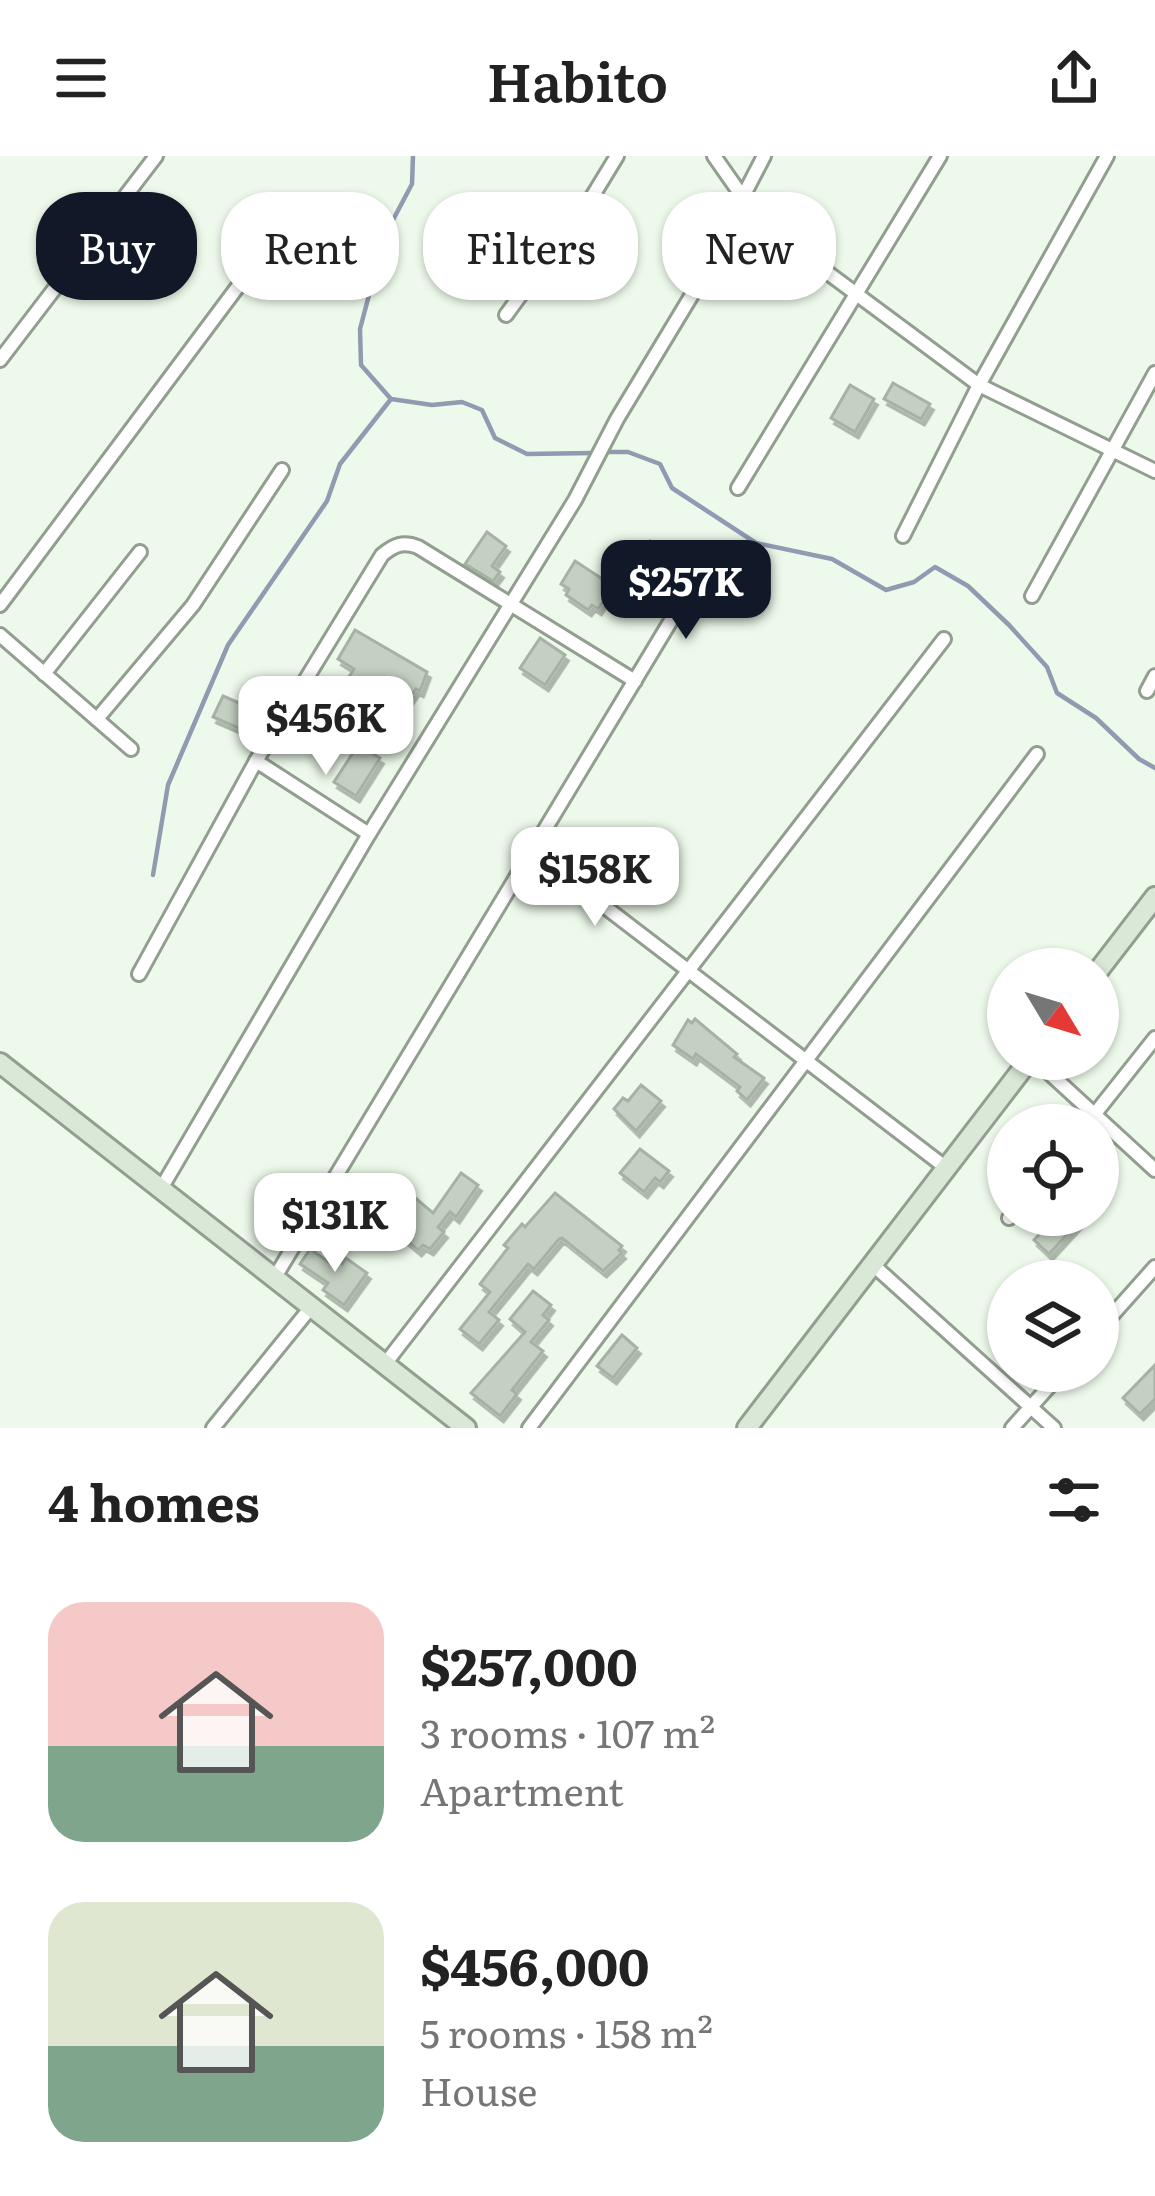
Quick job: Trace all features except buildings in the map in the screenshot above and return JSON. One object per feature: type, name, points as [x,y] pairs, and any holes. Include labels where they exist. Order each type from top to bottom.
[{"type":"street","points":[[0,360],[156,156]]},
{"type":"street","points":[[506,315],[617,156]]},
{"type":"street","points":[[714,156],[739,192]]},
{"type":"street","points":[[744,192],[764,156]]},
{"type":"street","points":[[737,488],[940,156]]},
{"type":"street","points":[[903,536],[979,385],[1107,156]]},
{"type":"street","points":[[836,281],[979,385],[1155,471]]},
{"type":"street","points":[[0,605],[228,300]]},
{"type":"street","points":[[162,1187],[689,300]]},
{"type":"street","points":[[1032,596],[1155,374]]},
{"type":"street","points":[[97,719],[193,605],[282,470]]},
{"type":"street","points":[[139,974],[256,761],[391,547],[399,543],[418,547],[635,681]]},
{"type":"street","points":[[44,674],[140,552]]},
{"type":"street","points":[[275,1277],[696,579]]},
{"type":"street","points":[[0,635],[131,749]]},
{"type":"street","points":[[386,1364],[944,639]]},
{"type":"street","points":[[1147,691],[1155,676]]},
{"type":"street","points":[[529,1428],[1037,754]]},
{"type":"street","points":[[256,761],[369,834]]},
{"type":"street","points":[[532,851],[946,1167]]},
{"type":"street","points":[[1116,948],[1155,897]]},
{"type":"street","points":[[1103,1104],[1155,1038]]},
{"type":"street","points":[[0,1063],[466,1428]]},
{"type":"street","points":[[747,1428],[1015,1080]]},
{"type":"street","points":[[1052,1080],[1076,1104]]},
{"type":"street","points":[[1119,1142],[1155,1171]]},
{"type":"street","points":[[871,1263],[1054,1428]]},
{"type":"street","points":[[1119,1308],[1155,1268]]},
{"type":"street","points":[[213,1428],[312,1306]]},
{"type":"street","points":[[1012,1428],[1044,1392]]},
{"type":"waterway","points":[[413,156],[412,184],[385,235],[360,329],[361,365],[391,399],[432,405],[462,402],[482,410],[495,438],[527,454],[594,453]]},
{"type":"waterway","points":[[153,875],[168,785],[228,645],[327,501],[340,464],[391,399]]},
{"type":"waterway","points":[[605,452],[628,452],[660,464],[672,488],[756,543],[832,559],[886,590],[914,582],[935,567],[968,586],[1009,625],[1047,667],[1057,693],[1096,718],[1155,768]]}]
